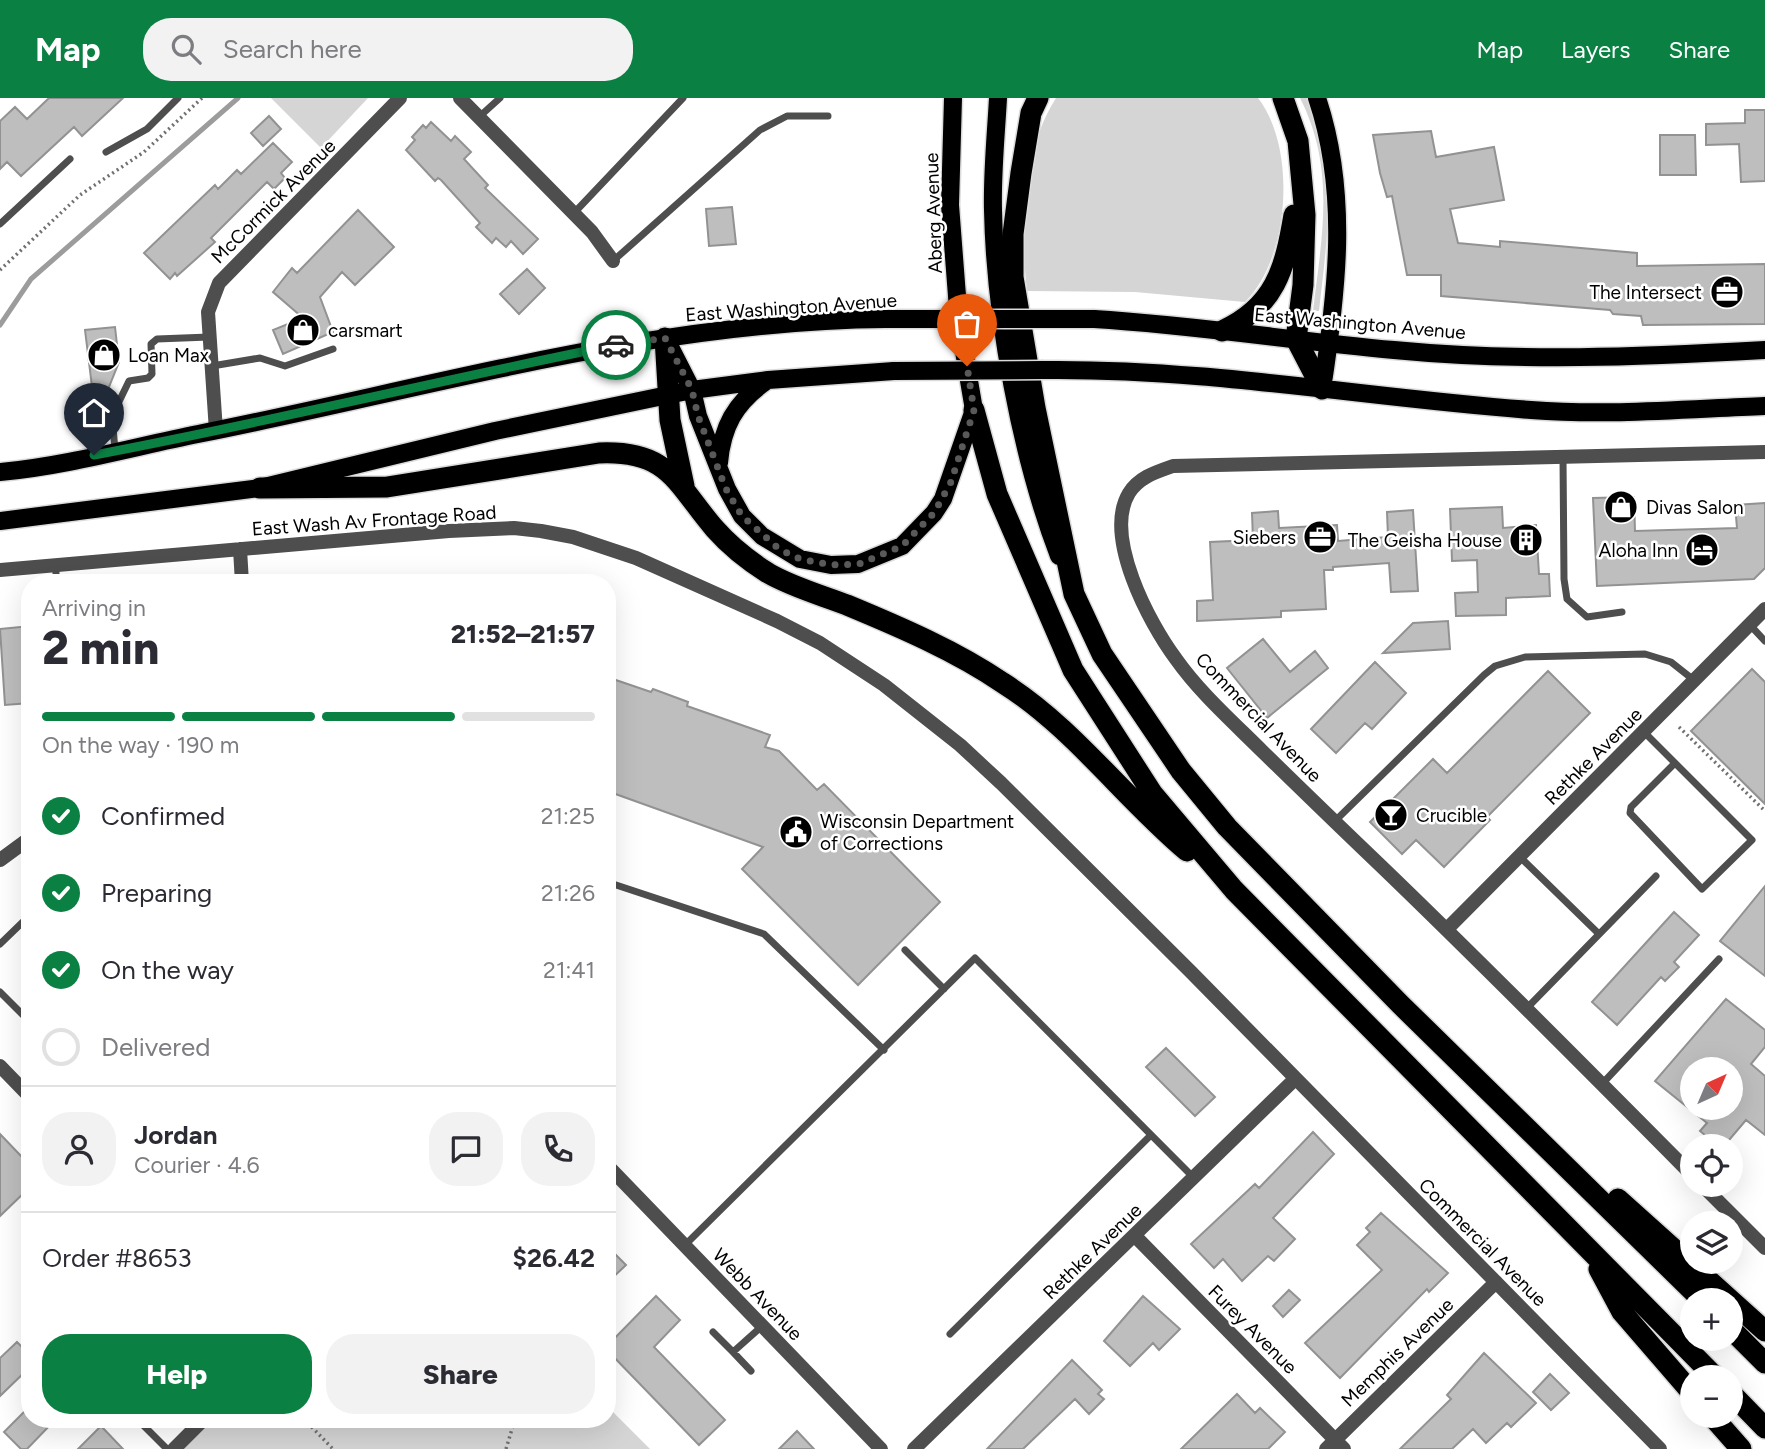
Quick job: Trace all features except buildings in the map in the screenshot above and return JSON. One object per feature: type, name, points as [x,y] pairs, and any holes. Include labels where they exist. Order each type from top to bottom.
[{"type":"highway","points":[[1038,98],[1031,113],[1018,197],[1013,234],[1013,277],[1035,408],[1074,594],[1102,654],[1181,771],[1227,827],[1401,1004],[1690,1288]]},
{"type":"highway","points":[[1283,98],[1298,141],[1305,215],[1304,273],[1296,339],[1322,389]]},
{"type":"highway","points":[[1222,331],[1256,311],[1275,285],[1289,248],[1301,178]]},
{"type":"highway","points":[[665,338],[675,449],[684,486]]},
{"type":"highway","points":[[974,410],[997,494],[1073,670],[1152,793],[1234,890],[1703,1365]]},
{"type":"highway","points":[[260,488],[387,488],[619,452],[645,457],[684,486],[715,529],[738,552],[770,574],[926,641],[1005,683],[1060,729],[1158,827],[1234,890]]},
{"type":"highway","points":[[1401,1004],[1765,1331]]},
{"type":"highway","points":[[1590,1251],[1622,1312],[1680,1379]]},
{"type":"highway","points":[[1743,1341],[1765,1363]]},
{"type":"highway","points":[[1743,1405],[1765,1428]]},
{"type":"highway","points":[[1723,1428],[1741,1449]]},
{"type":"main road","name":"Aberg Avenue","points":[[953,98],[950,205],[960,321],[974,410]]},
{"type":"main road","points":[[998,98],[993,208],[997,288],[1020,415],[1043,514],[1074,594]]},
{"type":"main road","points":[[1317,98],[1334,156],[1337,198],[1335,313],[1322,389]]},
{"type":"main road","name":"East Washington Avenue","points":[[0,472],[216,431],[494,370],[665,338],[801,323],[886,319],[1094,319],[1395,351],[1522,358],[1765,350]]},
{"type":"main road","points":[[665,338],[692,390],[698,416],[726,489],[742,516],[779,549],[800,559],[831,565],[859,564],[902,546],[934,513],[951,482],[974,410]]},
{"type":"main road","points":[[0,521],[260,488],[495,431],[668,394],[768,380],[894,371],[1101,369],[1173,372],[1535,411],[1765,406]]},
{"type":"main road","points":[[719,467],[723,434],[734,411],[747,395],[768,380]]},
{"type":"street","name":"McCormick Avenue","points":[[216,431],[208,312],[219,283],[400,98]]},
{"type":"street","points":[[460,98],[573,213],[614,261]]},
{"type":"street","name":"Commercial Avenue","points":[[1680,1163],[1447,929],[1215,705],[1176,659],[1141,597],[1124,549],[1121,516],[1129,494],[1153,472],[1173,466],[1765,452]]},
{"type":"street","name":"East Wash Av Frontage Road","points":[[0,570],[449,531],[514,528],[573,537],[636,558],[739,603]]},
{"type":"street","points":[[240,549],[241,574]]},
{"type":"street","name":"Commercial Avenue","points":[[739,603],[844,657],[894,692],[960,745],[1660,1449]]},
{"type":"street","name":"Rethke Avenue","points":[[1447,929],[1765,609]]},
{"type":"street","points":[[0,860],[21,845]]},
{"type":"street","points":[[0,1066],[21,1088]]},
{"type":"street","name":"Rethke Avenue","points":[[914,1449],[1295,1079]]},
{"type":"street","name":"Webb Avenue","points":[[616,1174],[881,1449]]},
{"type":"street","points":[[1714,1197],[1765,1248]]},
{"type":"street","name":"Furey Avenue","points":[[1135,1236],[1335,1446]]},
{"type":"street","name":"Memphis Avenue","points":[[1335,1446],[1496,1282]]},
{"type":"street","points":[[174,1449],[195,1428]]},
{"type":"lane","points":[[106,152],[147,130],[178,98]]},
{"type":"lane","points":[[479,117],[500,98]]},
{"type":"lane","points":[[573,213],[684,98]]},
{"type":"lane","points":[[614,261],[760,130],[787,116],[828,116]]},
{"type":"lane","points":[[0,224],[70,159]]},
{"type":"lane","points":[[115,451],[112,416],[129,381],[148,378],[152,374],[151,344],[157,339],[209,337]]},
{"type":"lane","points":[[212,366],[260,358],[274,365],[285,366],[333,349]]},
{"type":"lane","points":[[1563,457],[1564,579],[1567,600],[1587,617],[1622,612]]},
{"type":"lane","points":[[56,565],[56,574]]},
{"type":"lane","points":[[1750,625],[1765,641]]},
{"type":"lane","points":[[1334,821],[1484,675],[1510,659],[1583,654],[1645,654],[1671,662],[1695,681]]},
{"type":"lane","points":[[1644,732],[1675,763],[1752,840],[1702,889],[1630,813],[1631,807],[1675,763]]},
{"type":"lane","points":[[1520,856],[1599,934]]},
{"type":"lane","points":[[1527,1008],[1656,876]]},
{"type":"lane","points":[[616,885],[764,934],[884,1051]]},
{"type":"lane","points":[[0,944],[21,924]]},
{"type":"lane","points":[[905,950],[944,989]]},
{"type":"lane","points":[[685,1245],[975,958],[1194,1178]]},
{"type":"lane","points":[[1602,1084],[1718,958]]},
{"type":"lane","points":[[0,992],[21,1013]]},
{"type":"lane","points":[[950,1334],[1152,1135]]},
{"type":"lane","points":[[733,1352],[762,1326]]},
{"type":"lane","points":[[713,1332],[751,1371]]},
{"type":"lane","points":[[146,1428],[167,1449]]},
{"type":"path","points":[[0,270],[80,195],[144,152],[202,98]]},
{"type":"path","points":[[1679,727],[1765,811]]},
{"type":"path","points":[[313,1428],[333,1449]]},
{"type":"path","points":[[506,1449],[512,1428]]},
{"type":"shaded area","points":[[271,98],[368,98],[321,148]]},
{"type":"shaded area","points":[[1056,98],[1258,98],[1270,119],[1279,145],[1283,202],[1272,259],[1260,283],[1245,302],[1135,292],[1027,291],[1024,242],[1026,192],[1036,142]]},
{"type":"shaded area","points":[[1300,98],[1307,98],[1317,123],[1327,176],[1327,230],[1319,311],[1313,311],[1322,229],[1322,177],[1311,124]]},
{"type":"shaded area","points":[[616,1415],[650,1449],[174,1449],[195,1428],[616,1428]]},
{"type":"waterway","points":[[0,325],[31,279],[238,98]]},
{"type":"way so far","points":[[616,345],[665,338],[692,390],[698,416],[726,489],[742,516],[779,549],[800,559],[831,565],[859,564],[902,546],[934,513],[951,482],[974,410],[967,366]]},
{"type":"place","name":"The Intersect","points":[[1727,292]]},
{"type":"place","name":"carsmart","points":[[303,330]]},
{"type":"place","name":"Loan Max","points":[[104,355]]},
{"type":"place","name":"Divas Salon","points":[[1621,507]]},
{"type":"place","name":"Siebers","points":[[1320,537]]},
{"type":"place","name":"The Geisha House","points":[[1526,540]]},
{"type":"place","name":"Aloha Inn","points":[[1702,550]]},
{"type":"place","name":"Crucible","points":[[1391,815]]},
{"type":"place","name":"Wisconsin Department of Corrections","points":[[796,832]]},
{"type":"route","points":[[94,455],[253,425],[616,345]]}]
